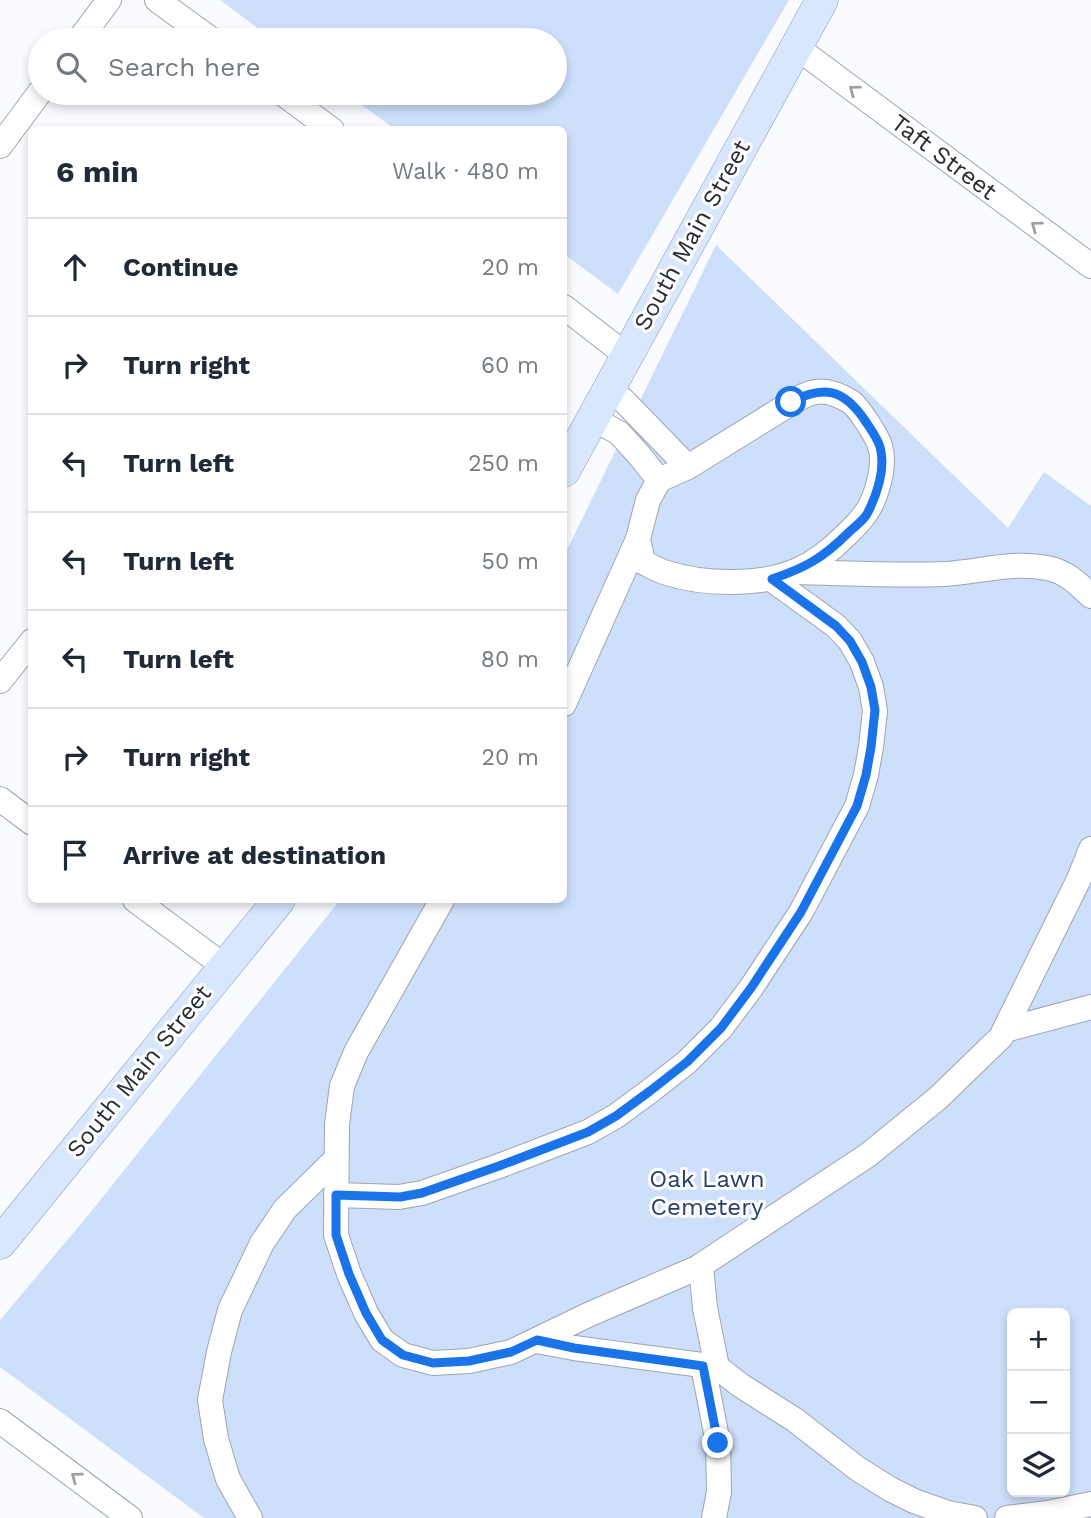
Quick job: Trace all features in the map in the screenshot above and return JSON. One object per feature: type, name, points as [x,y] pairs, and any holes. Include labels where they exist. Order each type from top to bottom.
[{"type":"main road","name":"South Main Street","points":[[567,465],[822,0]]},
{"type":"main road","name":"South Main Street","points":[[0,1243],[276,903]]},
{"type":"street","points":[[88,28],[109,0]]},
{"type":"street","points":[[157,0],[196,28]]},
{"type":"street","name":"Taft Street","points":[[796,47],[1091,266]]},
{"type":"street","points":[[0,146],[30,105]]},
{"type":"street","points":[[298,105],[327,126]]},
{"type":"street","points":[[567,309],[626,355]]},
{"type":"street","points":[[567,697],[638,539],[648,500],[659,480],[688,467],[806,394],[826,392],[852,403],[880,446],[882,465],[877,488],[866,516],[825,554],[782,576]]},
{"type":"street","points":[[623,400],[688,467]]},
{"type":"street","points":[[592,418],[619,433],[659,480]]},
{"type":"street","points":[[638,539],[643,562],[667,573],[710,582],[782,576],[903,576],[1026,565],[1050,568],[1072,577],[1091,596]]},
{"type":"street","points":[[336,1195],[400,1197],[422,1193],[588,1132],[616,1116],[687,1062],[721,1028],[751,988],[801,912],[857,806],[869,756],[875,710],[871,687],[862,662],[850,641],[782,576]]},
{"type":"street","points":[[0,681],[28,646]]},
{"type":"street","points":[[0,799],[28,820]]},
{"type":"street","points":[[440,903],[356,1052],[342,1086],[336,1159],[336,1235],[366,1313],[382,1340],[403,1355],[433,1363],[469,1361],[511,1352],[701,1266],[868,1154],[939,1098],[1002,1037],[1089,863]]},
{"type":"street","points":[[139,903],[224,966]]},
{"type":"street","points":[[1005,1030],[1091,1007]]},
{"type":"street","points":[[250,1518],[228,1479],[216,1439],[210,1400],[219,1352],[230,1310],[262,1243],[285,1209],[336,1159]]},
{"type":"street","points":[[701,1266],[718,1443],[719,1492],[714,1518]]},
{"type":"street","points":[[537,1340],[574,1348],[710,1366],[795,1420],[858,1469],[890,1489],[948,1513],[975,1518]]},
{"type":"street","points":[[0,1421],[131,1518]]},
{"type":"street","points":[[1007,1518],[1091,1504]]},
{"type":"green space","points":[[220,0],[789,0],[618,294],[567,256],[567,126],[391,126],[362,105],[567,105],[567,28],[258,28]]},
{"type":"green space","name":"Oak Lawn Cemetery","points":[[716,245],[1008,528],[1044,472],[1091,506],[1091,1518],[204,1518],[0,1367],[0,1320],[90,1213],[338,903],[567,903],[567,550]]},
{"type":"route","points":[[718,1443],[703,1366],[574,1348],[537,1340],[511,1352],[469,1361],[433,1363],[403,1355],[382,1340],[366,1313],[349,1274],[336,1235],[336,1195],[400,1197],[422,1193],[588,1132],[616,1116],[687,1062],[721,1028],[801,912],[857,806],[866,775],[875,710],[871,687],[862,662],[850,641],[836,626],[772,579],[815,561],[835,547],[866,516],[877,488],[882,465],[880,446],[852,403],[826,392],[806,394],[791,402]]}]
